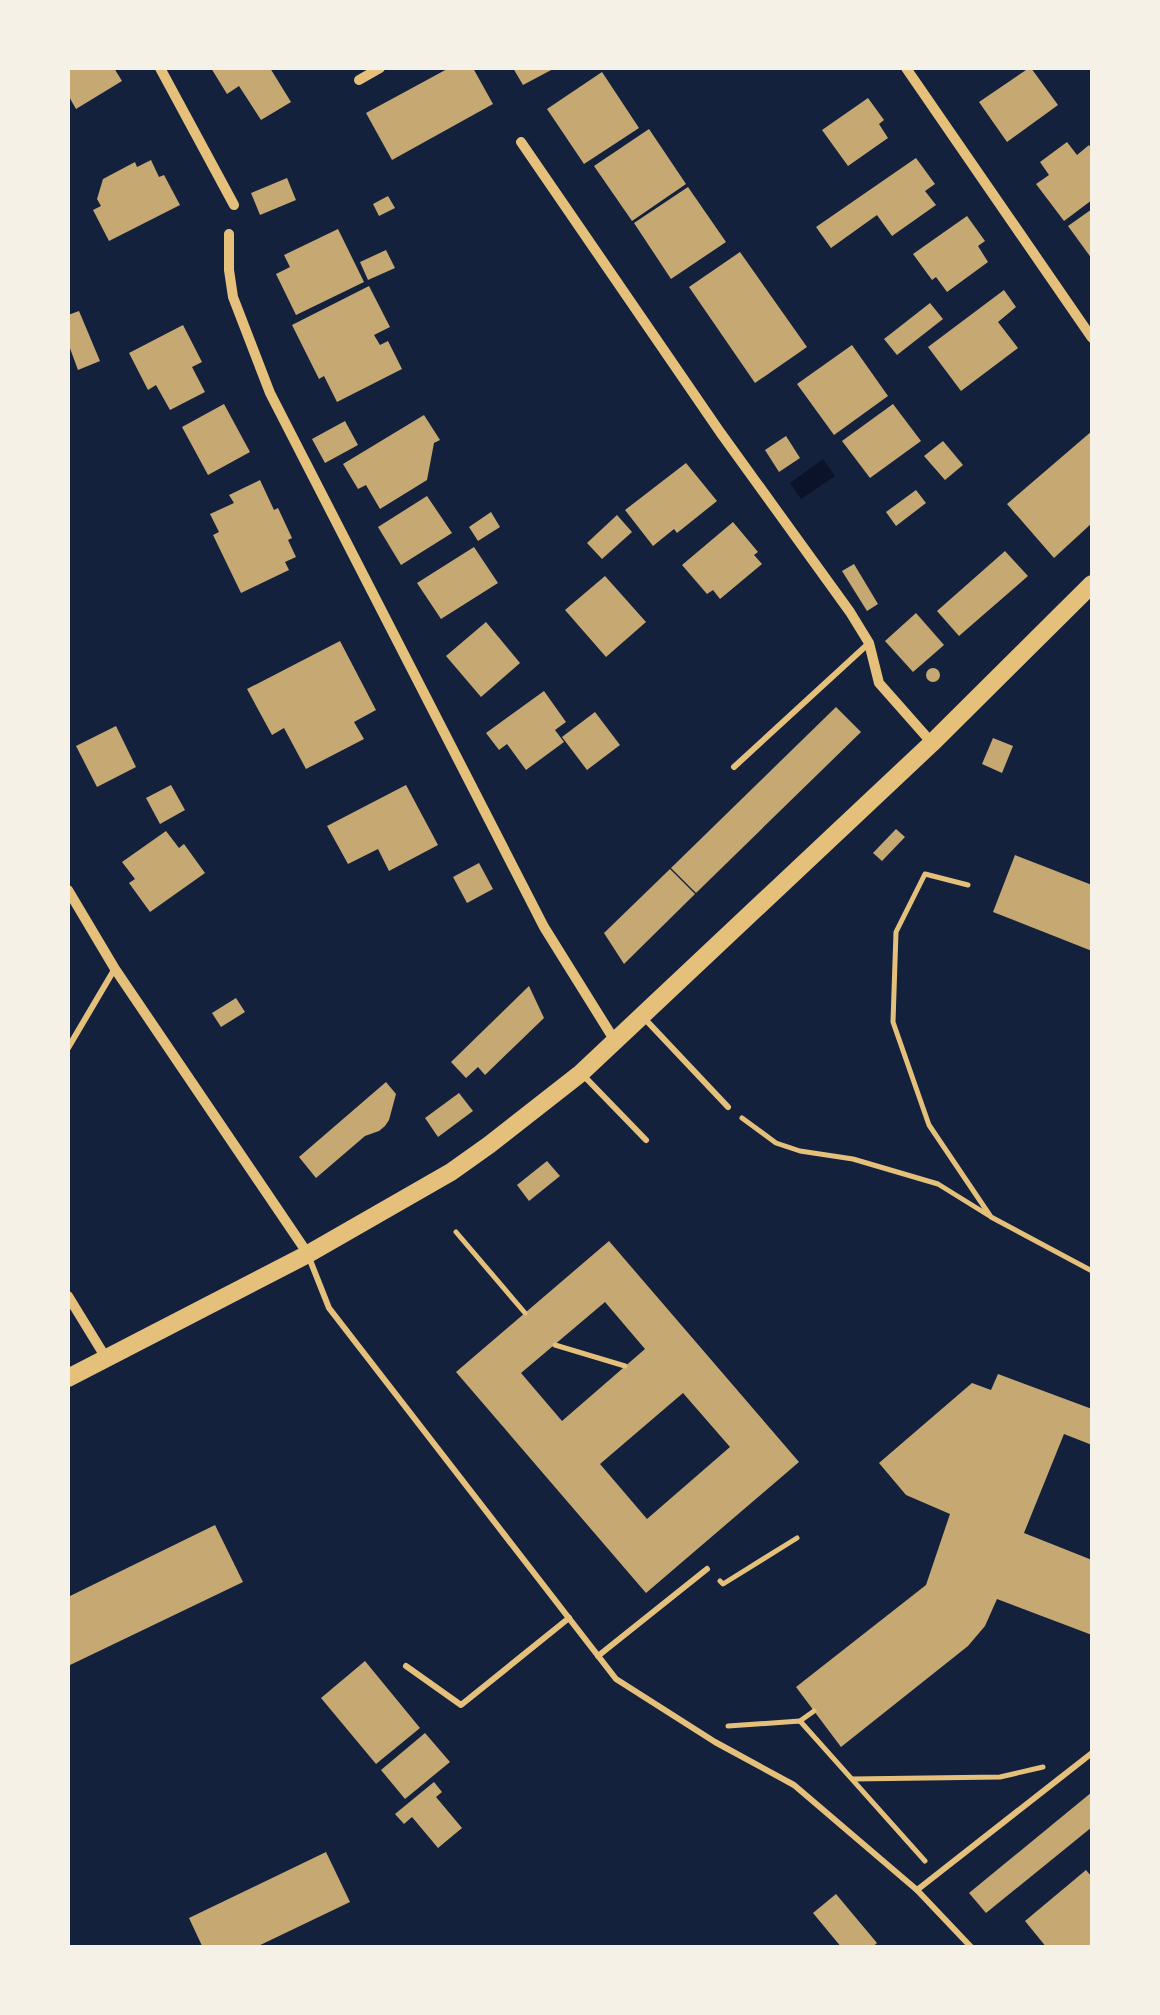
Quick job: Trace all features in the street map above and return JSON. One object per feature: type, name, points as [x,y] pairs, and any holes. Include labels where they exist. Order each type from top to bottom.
[{"type":"street","points":[[160,68],[234,205]]},
{"type":"street","points":[[359,80],[380,68]]},
{"type":"street","points":[[906,68],[1092,338]]},
{"type":"street","points":[[521,142],[720,432],[850,612],[868,643],[878,684],[932,744]]},
{"type":"street","points":[[229,234],[234,297],[270,393],[544,927],[615,1040]]},
{"type":"street","points":[[68,1378],[308,1254],[450,1172],[581,1073],[932,744],[1092,584]]},
{"type":"street","points":[[68,890],[115,969],[308,1254]]},
{"type":"street","points":[[68,1296],[106,1358]]},
{"type":"lane","points":[[734,767],[868,643]]},
{"type":"lane","points":[[68,1048],[115,969]]},
{"type":"lane","points":[[641,1015],[728,1107]]},
{"type":"lane","points":[[581,1073],[646,1140]]},
{"type":"lane","points":[[308,1254],[329,1308],[616,1679],[715,1742],[794,1785],[917,1890],[972,1948]]},
{"type":"lane","points":[[598,1656],[707,1570]]},
{"type":"lane","points":[[406,1666],[461,1705],[568,1618]]},
{"type":"lane","points":[[917,1890],[1090,1754]]},
{"type":"path","points":[[968,884],[926,874],[896,932],[893,1022],[929,1124],[991,1217]]},
{"type":"path","points":[[728,1107],[776,1144],[854,1159],[938,1184],[1092,1270]]},
{"type":"path","points":[[456,1232],[526,1313]]},
{"type":"path","points":[[554,1345],[625,1366]]},
{"type":"path","points":[[707,1570],[723,1584],[797,1538]]},
{"type":"path","points":[[728,1726],[800,1721],[814,1711]]},
{"type":"path","points":[[800,1721],[937,1874]]},
{"type":"path","points":[[852,1780],[1000,1777],[1090,1754]]},
{"type":"water","points":[[823,459],[835,476],[801,499],[790,483]]},
{"type":"building","points":[[68,68],[114,68],[122,81],[76,109],[68,95]]},
{"type":"building","points":[[211,68],[270,68],[291,102],[261,120],[239,86],[227,94]]},
{"type":"building","points":[[449,68],[473,68],[493,104],[392,160],[366,113]]},
{"type":"building","points":[[513,68],[555,68],[523,85]]},
{"type":"building","points":[[1029,68],[1058,105],[1007,142],[979,102]]},
{"type":"building","points":[[602,72],[639,128],[584,164],[547,109]]},
{"type":"building","points":[[868,98],[884,120],[879,124],[888,138],[848,166],[822,130]]},
{"type":"building","points":[[649,129],[686,184],[632,221],[594,166]]},
{"type":"building","points":[[1067,142],[1077,155],[1089,145],[1092,150],[1092,200],[1064,221],[1036,184],[1049,175],[1040,162]]},
{"type":"building","points":[[916,158],[935,184],[925,191],[936,205],[892,236],[877,215],[831,248],[816,227]]},
{"type":"building","points":[[151,160],[180,205],[109,241],[93,210],[101,206],[97,199],[103,179],[135,162],[137,167]]},
{"type":"building","points":[[287,178],[296,200],[260,215],[251,193]]},
{"type":"building","points":[[688,187],[726,242],[671,279],[634,223]]},
{"type":"building","points":[[388,196],[395,208],[379,216],[373,204]]},
{"type":"building","points":[[1092,209],[1092,259],[1068,226]]},
{"type":"building","points":[[967,216],[985,241],[978,246],[988,262],[947,292],[936,277],[932,280],[913,254]]},
{"type":"building","points":[[338,229],[364,282],[296,315],[276,274],[290,267],[284,255]]},
{"type":"building","points":[[386,250],[395,268],[368,280],[360,262]]},
{"type":"building","points":[[740,252],[807,347],[755,383],[689,287]]},
{"type":"building","points":[[369,286],[390,327],[374,335],[380,345],[388,341],[402,369],[337,402],[324,376],[319,379],[292,325]]},
{"type":"building","points":[[1004,290],[1016,307],[998,322],[1018,348],[961,391],[928,347]]},
{"type":"building","points":[[930,303],[943,319],[897,355],[884,339]]},
{"type":"building","points":[[79,311],[100,361],[78,370],[68,343],[68,315]]},
{"type":"building","points":[[183,325],[202,362],[192,367],[205,392],[170,410],[156,385],[148,390],[129,353]]},
{"type":"building","points":[[852,345],[888,396],[834,435],[797,384]]},
{"type":"building","points":[[224,404],[250,452],[208,475],[182,427]]},
{"type":"building","points":[[893,404],[921,441],[870,478],[842,441]]},
{"type":"building","points":[[424,415],[440,440],[434,443],[427,480],[380,509],[366,485],[358,489],[343,464]]},
{"type":"building","points":[[345,421],[358,445],[325,463],[312,439]]},
{"type":"building","points":[[1092,431],[1092,523],[1054,558],[1007,504]]},
{"type":"building","points":[[786,436],[800,458],[779,472],[765,450]]},
{"type":"building","points":[[943,441],[963,465],[945,480],[924,456]]},
{"type":"building","points":[[686,463],[717,501],[677,533],[674,529],[653,546],[625,510]]},
{"type":"building","points":[[260,480],[274,510],[278,508],[296,557],[285,562],[289,570],[241,593],[213,535],[219,532],[210,514],[234,503],[229,495]]},
{"type":"building","points":[[916,490],[926,503],[896,526],[886,512]]},
{"type":"building","points":[[427,496],[452,533],[401,565],[378,527]]},
{"type":"building","points":[[491,512],[500,527],[478,541],[469,527]]},
{"type":"building","points":[[617,515],[632,532],[602,559],[587,543]]},
{"type":"building","points":[[733,522],[758,552],[754,555],[762,564],[720,599],[713,590],[707,594],[682,565]]},
{"type":"building","points":[[474,547],[498,583],[441,619],[417,583]]},
{"type":"building","points":[[1005,551],[1028,576],[959,636],[937,611]]},
{"type":"building","points":[[854,564],[878,604],[867,611],[842,571]]},
{"type":"building","points":[[605,576],[646,622],[606,657],[565,610]]},
{"type":"building","points":[[916,613],[944,645],[913,672],[885,641]]},
{"type":"building","points":[[486,622],[520,663],[481,697],[446,656]]},
{"type":"building","points":[[340,641],[376,710],[354,722],[364,739],[306,769],[284,728],[272,735],[247,689]]},
{"type":"building","points":[[933,668],[940,675],[933,682],[926,675]]},
{"type":"building","points":[[544,691],[566,722],[555,730],[564,742],[526,770],[507,744],[499,750],[486,733]]},
{"type":"building","points":[[836,707],[861,732],[696,893],[671,868]]},
{"type":"building","points":[[595,712],[620,745],[587,770],[562,737]]},
{"type":"building","points":[[116,726],[136,767],[97,787],[76,746]]},
{"type":"building","points":[[993,738],[1013,746],[1002,773],[982,764]]},
{"type":"building","points":[[171,785],[185,810],[160,824],[146,798]]},
{"type":"building","points":[[406,785],[438,845],[389,871],[378,849],[348,864],[327,826]]},
{"type":"building","points":[[896,829],[905,837],[882,861],[873,853]]},
{"type":"building","points":[[166,831],[179,848],[184,844],[205,873],[150,912],[129,883],[135,879],[122,862]]},
{"type":"building","points":[[1015,855],[1092,885],[1092,951],[993,912]]},
{"type":"building","points":[[479,863],[493,889],[467,903],[453,877]]},
{"type":"building","points":[[670,869],[695,894],[624,964],[604,933]]},
{"type":"building","points":[[529,986],[544,1018],[485,1075],[478,1067],[466,1078],[451,1062]]},
{"type":"building","points":[[236,998],[245,1012],[221,1027],[212,1013]]},
{"type":"building","points":[[386,1082],[396,1094],[385,1126],[365,1136],[316,1178],[299,1157]]},
{"type":"building","points":[[459,1093],[473,1111],[438,1137],[425,1118]]},
{"type":"building","points":[[547,1161],[560,1176],[529,1201],[517,1185]]},
{"type":"building","points":[[609,1241],[799,1462],[646,1593],[456,1372]],"holes":[[[605,1302],[645,1349],[562,1421],[521,1373]],[[683,1393],[730,1447],[647,1519],[600,1464]]]},
{"type":"building","points":[[998,1374],[1092,1409],[1092,1445],[1064,1434],[1024,1533],[1092,1560],[1092,1635],[997,1599],[985,1626],[968,1646],[841,1747],[796,1687],[926,1585],[950,1514],[906,1495],[879,1463],[972,1383],[991,1390]]},
{"type":"building","points":[[215,1525],[243,1582],[68,1666],[68,1597]]},
{"type":"building","points":[[365,1661],[420,1728],[376,1764],[321,1698]]},
{"type":"building","points":[[425,1733],[450,1762],[405,1799],[381,1770]]},
{"type":"building","points":[[434,1782],[442,1792],[436,1797],[462,1828],[438,1848],[412,1817],[404,1824],[395,1814]]},
{"type":"building","points":[[1092,1792],[1092,1827],[986,1913],[969,1893]]},
{"type":"building","points":[[326,1852],[350,1902],[254,1948],[203,1948],[189,1918]]},
{"type":"building","points":[[1086,1870],[1092,1877],[1092,1948],[1047,1948],[1025,1921]]},
{"type":"building","points":[[836,1894],[877,1943],[871,1948],[842,1948],[813,1913]]}]
